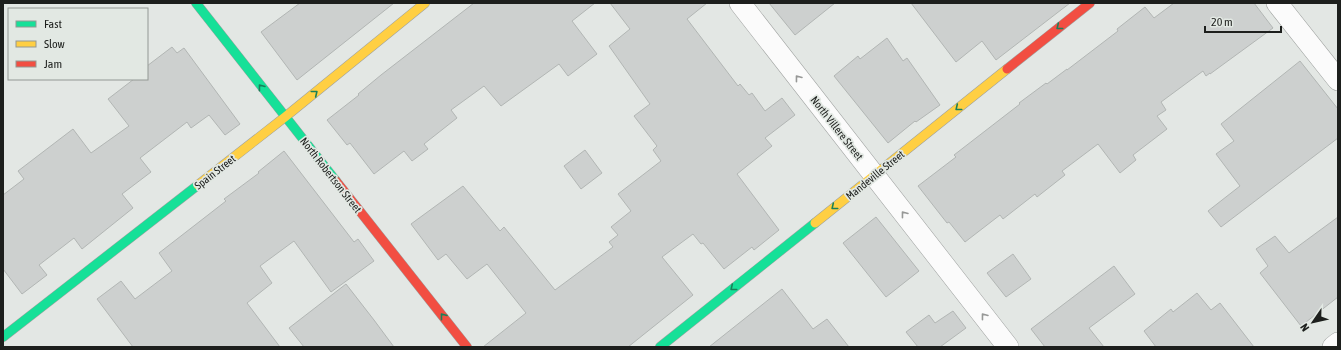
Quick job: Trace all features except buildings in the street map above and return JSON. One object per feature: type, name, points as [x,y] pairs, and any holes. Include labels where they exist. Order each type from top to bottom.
[{"type":"street","name":"North Robertson Street","points":[[196,3],[285,118],[467,347]]},
{"type":"street","name":"Spain Street","points":[[3,337],[285,118],[425,3]]},
{"type":"street","name":"North Villere Street","points":[[740,3],[1008,347]]},
{"type":"street","name":"Mandeville Street","points":[[660,347],[1090,3]]},
{"type":"street","points":[[1277,3],[1338,80]]},
{"type":"street","points":[[1333,347],[1338,343]]},
{"type":"traffic: fast","points":[[196,3],[336,181]]},
{"type":"traffic: fast","points":[[3,337],[198,185]]},
{"type":"traffic: fast","points":[[660,347],[815,223]]},
{"type":"traffic: slow","points":[[198,185],[285,117],[425,3]]},
{"type":"traffic: slow","points":[[815,223],[1007,69]]},
{"type":"traffic: jam","points":[[1007,69],[1090,3]]},
{"type":"traffic: jam","points":[[336,181],[467,347]]}]
